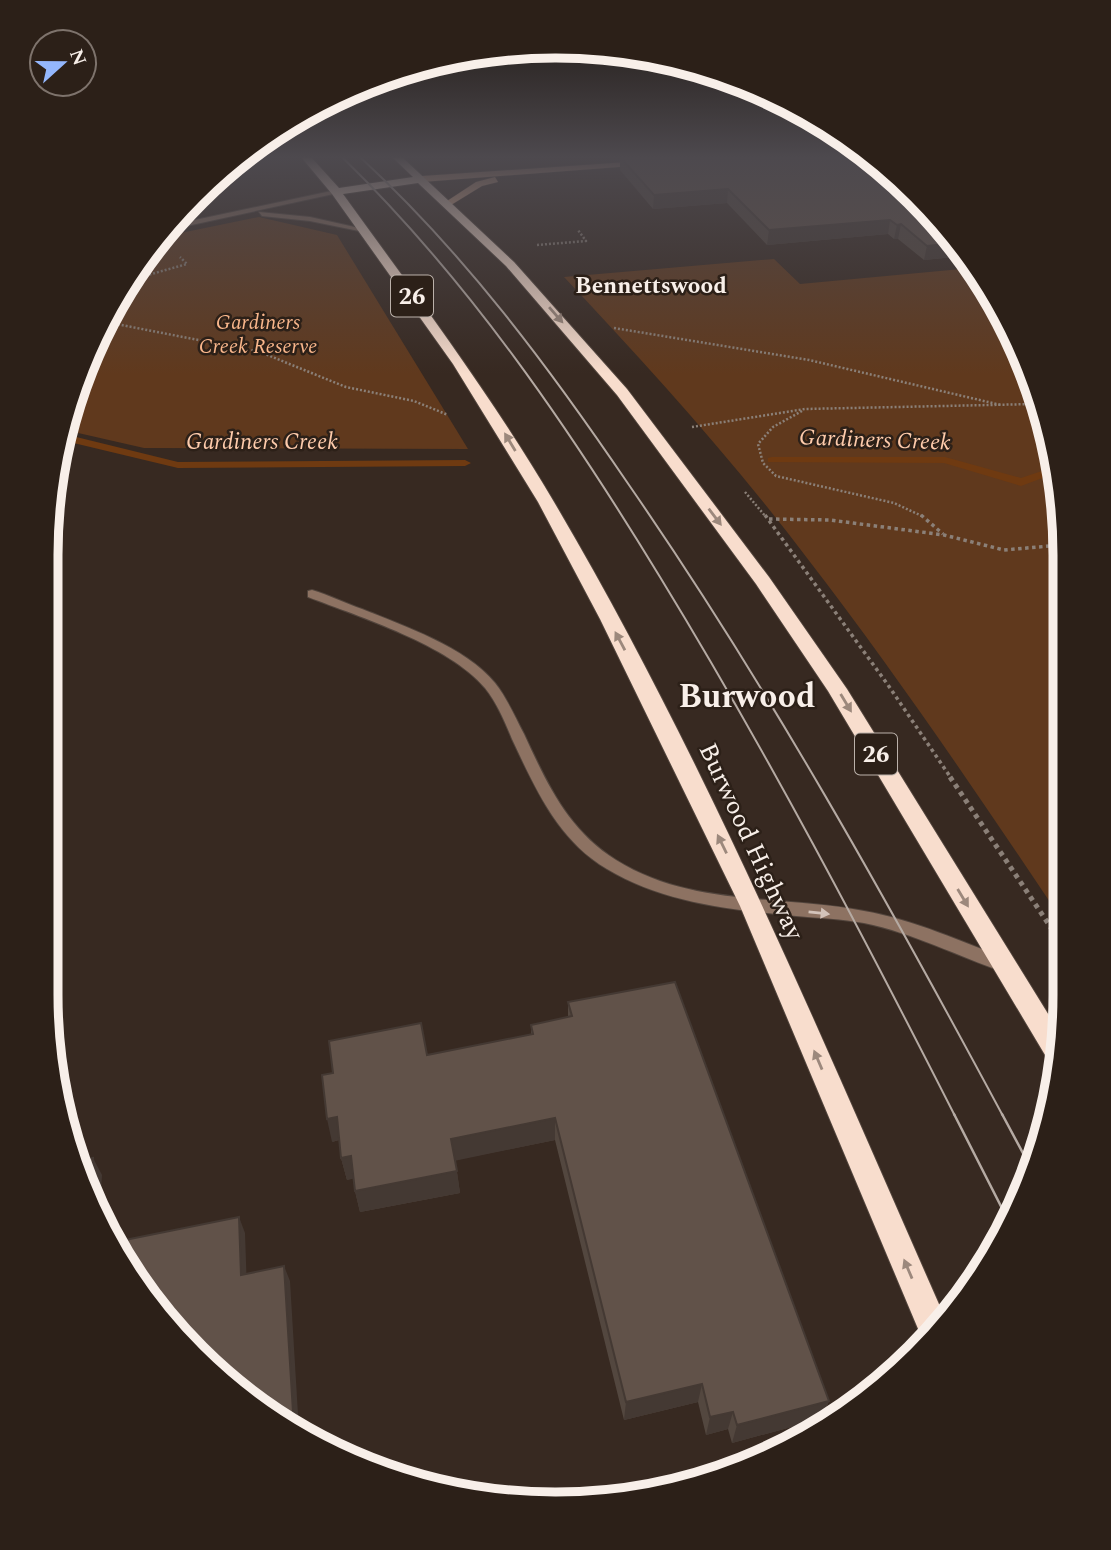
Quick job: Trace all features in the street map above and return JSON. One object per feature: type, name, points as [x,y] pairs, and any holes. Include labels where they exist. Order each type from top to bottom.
[{"type":"highway","name":"26","points":[[475,229],[510,264],[622,392],[763,581],[837,689],[1051,1042]]},
{"type":"highway","name":"Burwood Highway","points":[[364,230],[459,363],[546,502],[662,721],[752,906],[931,1322]]},
{"type":"street","points":[[312,594],[437,648],[462,662],[487,682],[504,708],[549,804],[562,824],[613,865],[690,895],[752,906],[868,917],[913,930],[1004,965]]},
{"type":"path","points":[[526,246],[586,241],[578,230]]},
{"type":"path","points":[[143,277],[187,264],[177,255]]},
{"type":"path","points":[[115,324],[188,336],[260,352],[346,387],[414,401],[459,419]]},
{"type":"path","points":[[613,328],[725,344],[919,383],[1001,405]]},
{"type":"path","points":[[691,428],[805,409],[1029,404]]},
{"type":"path","points":[[805,409],[774,427],[758,444],[760,459],[773,474],[822,489],[882,499],[912,509],[932,521],[944,535]]},
{"type":"path","points":[[1053,546],[1004,550],[944,535],[830,520],[768,519],[888,685],[1053,931]]},
{"type":"green space","name":"Gardiners Creek Reserve","points":[[199,229],[312,229],[337,235],[468,449],[144,448],[74,432],[84,396],[109,335],[142,279],[175,234]]},
{"type":"green space","points":[[774,259],[800,284],[962,269],[987,307],[1015,365],[1036,427],[1049,491],[1053,556],[1053,907],[906,693],[807,558],[689,414],[564,277]]},
{"type":"building","points":[[907,229],[932,229],[944,244],[927,246]]},
{"type":"building","points":[[675,982],[829,1401],[737,1425],[733,1412],[710,1417],[702,1384],[626,1402],[555,1118],[451,1139],[457,1171],[355,1191],[351,1156],[341,1158],[337,1117],[327,1119],[322,1075],[333,1073],[329,1041],[421,1023],[427,1055],[533,1034],[531,1025],[572,1016],[568,1002]]},
{"type":"building","points":[[93,1158],[92,1174],[86,1159]]},
{"type":"building","points":[[239,1217],[241,1275],[284,1266],[293,1417],[227,1369],[181,1323],[123,1240]]},
{"type":"waterway","name":"Gardiners Creek","points":[[72,439],[178,465],[465,463]]},
{"type":"waterway","name":"Gardiners Creek","points":[[772,460],[945,460],[1021,482],[1046,473]]},
{"type":"tram line","points":[[410,229],[474,305],[552,410],[625,521],[700,643],[849,911],[955,1116]]},
{"type":"tram line","points":[[432,229],[504,313],[568,398],[730,638],[825,795],[1003,1116]]},
{"type":"tram line","points":[[954,1114],[1004,1211]]},
{"type":"tram line","points":[[1002,1114],[1026,1158]]},
{"type":"district","name":"Bennettswood","points":[[651,285]]},
{"type":"district","name":"Burwood","points":[[747,695]]}]
